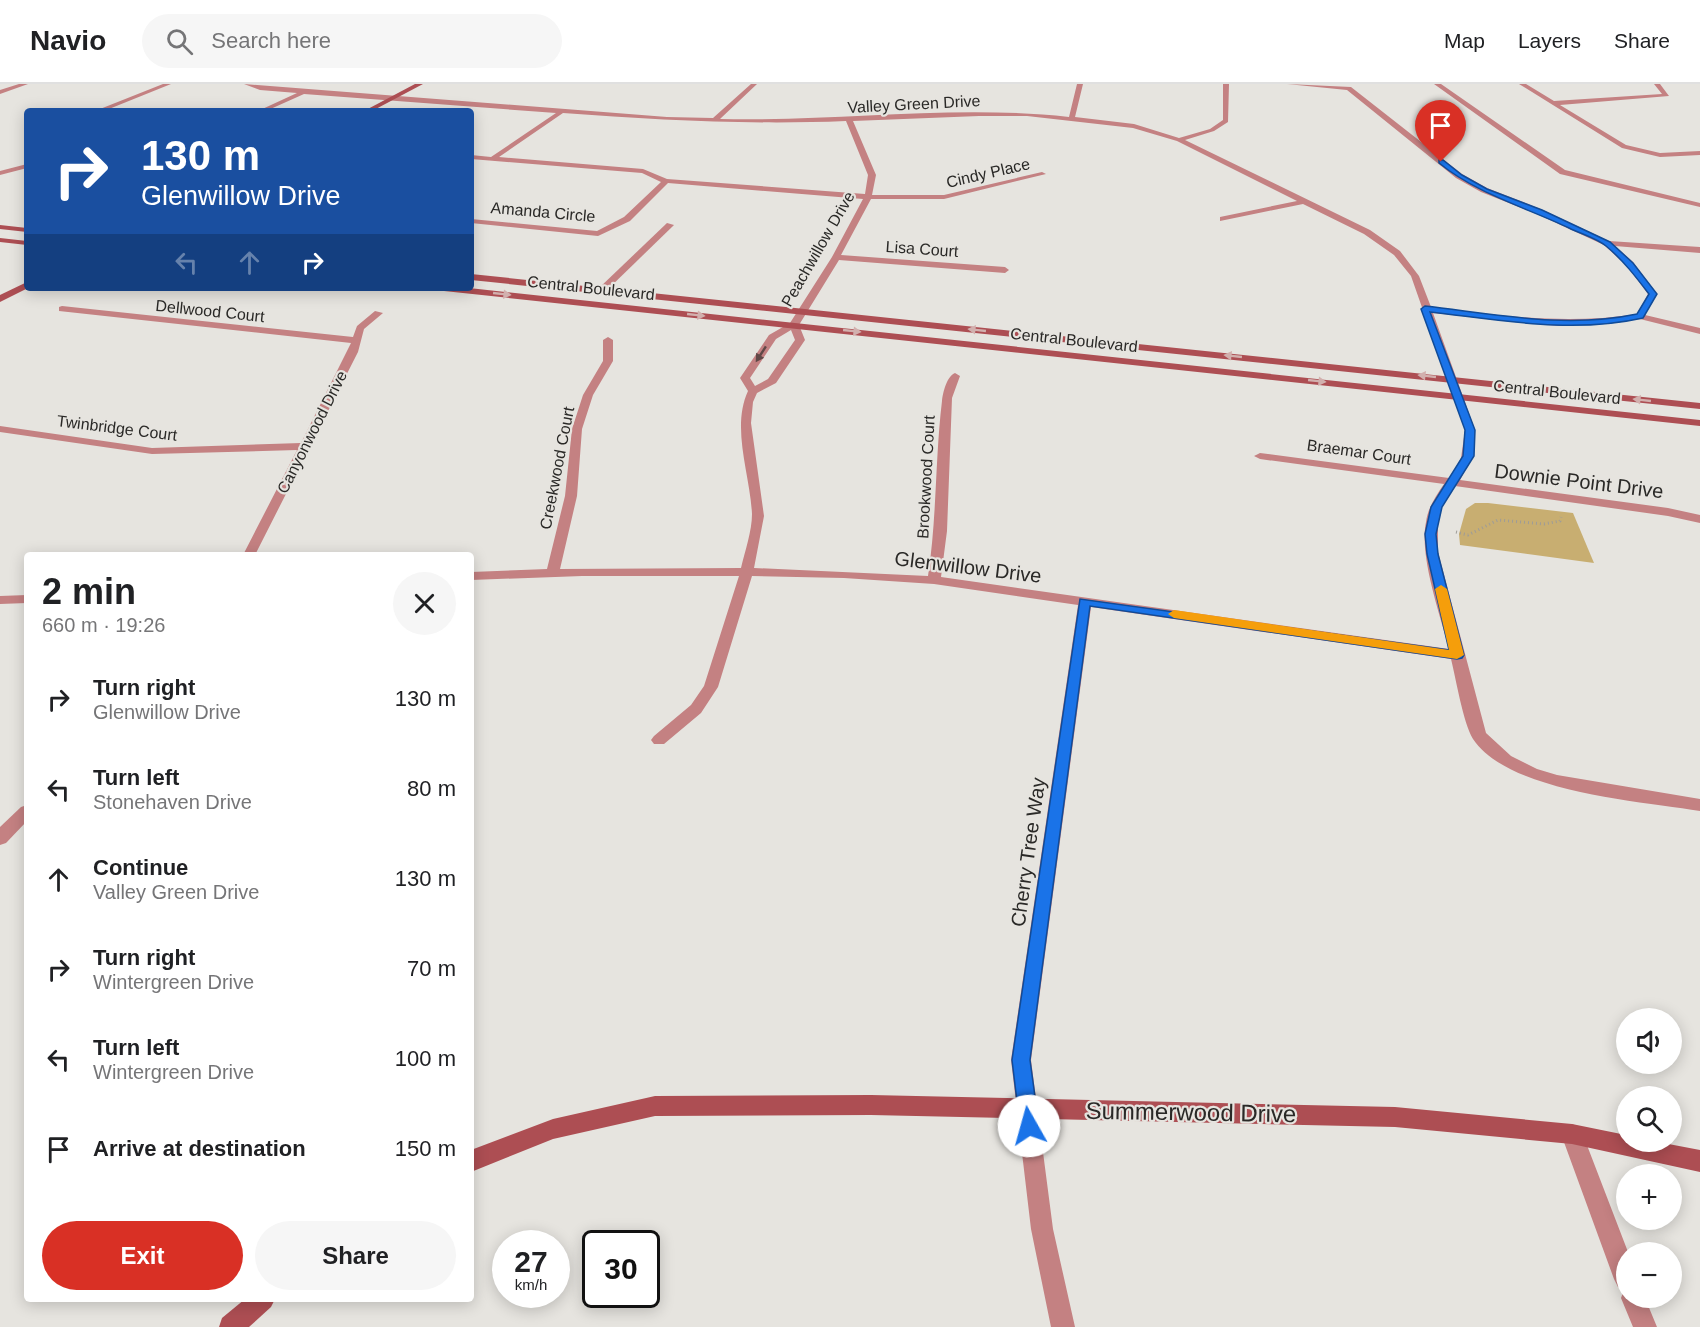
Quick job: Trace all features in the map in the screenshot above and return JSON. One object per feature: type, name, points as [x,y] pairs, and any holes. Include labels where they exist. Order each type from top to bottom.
[{"type":"street","points":[[0,92],[25,84]]},
{"type":"street","points":[[106,108],[168,84]]},
{"type":"street","name":"Valley Green Drive","points":[[247,84],[260,88],[304,92],[561,112],[715,120],[849,120],[979,114],[1072,117],[1134,126],[1179,140],[1368,232],[1397,253],[1415,276],[1470,430],[1469,456],[1436,507],[1430,534],[1457,655],[1479,735],[1505,760],[1531,773],[1557,781],[1700,805]]},
{"type":"street","points":[[268,108],[321,84]]},
{"type":"street","points":[[373,108],[420,84]]},
{"type":"street","points":[[715,120],[754,84]]},
{"type":"street","points":[[1072,117],[1080,84]]},
{"type":"street","points":[[1179,140],[1212,130],[1226,121],[1226,84]]},
{"type":"street","points":[[1290,84],[1349,88],[1460,176],[1484,190],[1540,212],[1607,243],[1630,264],[1653,294],[1640,316]]},
{"type":"street","points":[[1437,84],[1563,172],[1700,205]]},
{"type":"street","points":[[1522,84],[1624,147],[1660,155],[1700,153]]},
{"type":"street","points":[[1555,103],[1667,95],[1657,84]]},
{"type":"street","points":[[492,159],[561,112]]},
{"type":"street","name":"Peachwillow Drive","points":[[753,391],[745,378],[772,337],[794,325],[803,312],[868,197],[872,175],[849,120]]},
{"type":"street","points":[[474,157],[643,171],[666,181],[868,197]]},
{"type":"street","points":[[0,173],[24,167]]},
{"type":"street","name":"Cindy Place","points":[[868,197],[944,197],[1042,174]]},
{"type":"street","name":"Amanda Circle","points":[[474,221],[598,234],[627,219],[666,181]]},
{"type":"street","points":[[1223,219],[1305,201]]},
{"type":"street","points":[[601,291],[670,225]]},
{"type":"street","points":[[0,227],[24,230]]},
{"type":"street","points":[[0,240],[24,243]]},
{"type":"street","points":[[1607,243],[1700,250]]},
{"type":"street","name":"Lisa Court","points":[[836,257],[1005,270]]},
{"type":"street","name":"Central Boulevard","points":[[474,277],[1700,406]]},
{"type":"street","points":[[0,299],[24,287]]},
{"type":"street","name":"Central Boulevard","points":[[472,291],[1700,423]]},
{"type":"street","name":"Dellwood Court","points":[[62,309],[329,339],[356,340]]},
{"type":"street","points":[[1425,309],[1567,324],[1613,322],[1640,316],[1700,331]]},
{"type":"street","name":"Canyonwood Drive","points":[[250,552],[353,352],[360,328],[378,313]]},
{"type":"street","name":"Peachwillow Drive","points":[[659,740],[696,709],[711,687],[747,572],[758,516],[746,423],[748,402],[753,391],[772,381],[800,339],[794,325]]},
{"type":"street","name":"Creekwood Court","points":[[553,572],[571,496],[577,429],[588,395],[608,361],[608,340]]},
{"type":"street","name":"Brookwood Court","points":[[934,580],[941,531],[947,398],[955,376]]},
{"type":"street","name":"Twinbridge Court","points":[[0,429],[152,452],[303,446]]},
{"type":"street","name":"Braemar Court","points":[[1260,456],[1389,472],[1453,483]]},
{"type":"street","name":"Downie Point Drive","points":[[1453,483],[1668,512],[1700,519]]},
{"type":"street","name":"Glenwillow Drive","points":[[474,576],[553,572],[747,572],[893,576],[1457,655]]},
{"type":"street","points":[[0,600],[24,599]]},
{"type":"street","name":"Cherry Tree Way","points":[[1063,1327],[1042,1229],[1021,1060],[1085,602]]},
{"type":"street","points":[[0,838],[23,820]]},
{"type":"street","name":"Summerwood Drive","points":[[474,1160],[553,1129],[655,1106],[871,1105],[1395,1117],[1572,1134],[1700,1161]]},
{"type":"street","points":[[1572,1134],[1616,1252]]},
{"type":"street","points":[[231,1327],[260,1302]]},
{"type":"street","points":[[1637,1308],[1645,1327]]},
{"type":"path","points":[[1456,532],[1468,535],[1486,523],[1497,520],[1552,524],[1560,521],[1560,510]]},
{"type":"shaded area","points":[[1475,503],[1573,513],[1594,563],[1460,545],[1459,534],[1466,509]]},
{"type":"slow traffic","points":[[1174,614],[1457,655],[1441,589]]},
{"type":"route","points":[[1029,1126],[1021,1060],[1031,974],[1085,602],[1457,655],[1430,534],[1436,507],[1469,456],[1470,430],[1425,309],[1520,321],[1567,324],[1613,322],[1640,316],[1653,294],[1630,264],[1607,243],[1540,212],[1484,190],[1441,162]]}]
